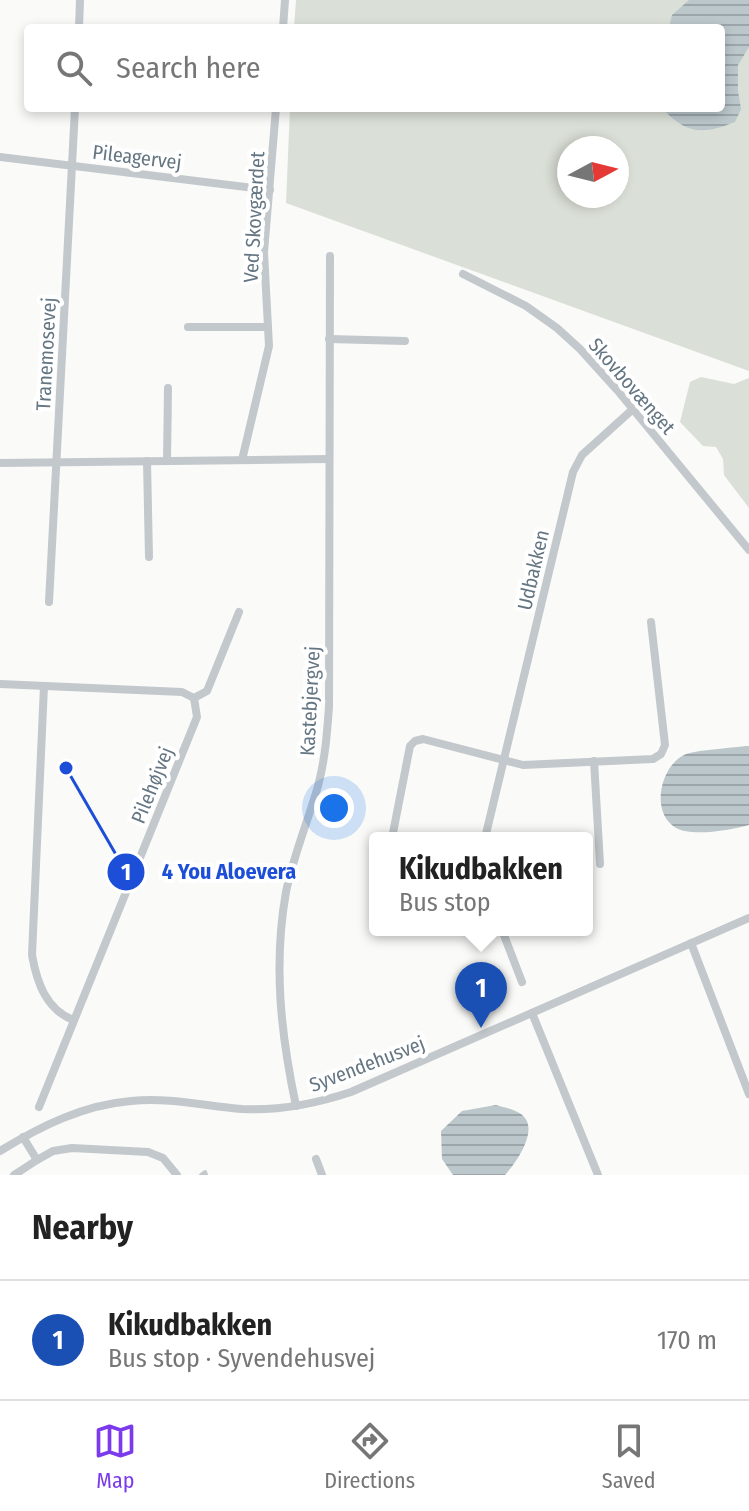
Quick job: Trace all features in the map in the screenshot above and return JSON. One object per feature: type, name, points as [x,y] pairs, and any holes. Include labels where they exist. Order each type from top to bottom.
[{"type":"street","points":[[79,24],[80,0]]},
{"type":"street","points":[[283,24],[285,0]]},
{"type":"street","name":"Tranemosevej","points":[[49,602],[75,112]]},
{"type":"street","name":"Ved Skovgærdet","points":[[242,460],[269,346],[264,252],[276,112]]},
{"type":"street","name":"Pileagervej","points":[[0,157],[270,190]]},
{"type":"street","name":"Kastebjergvej","points":[[296,1106],[284,1048],[279,961],[287,890],[325,753],[329,707],[330,256]]},
{"type":"street","name":"Skovbovænget","points":[[463,274],[526,306],[557,328],[633,409],[749,550]]},
{"type":"street","points":[[188,327],[268,327]]},
{"type":"street","points":[[329,339],[405,341]]},
{"type":"street","points":[[167,461],[168,388]]},
{"type":"street","name":"Udbakken","points":[[486,832],[573,472],[582,455],[633,409]]},
{"type":"street","points":[[0,463],[329,459]]},
{"type":"street","points":[[147,461],[149,557]]},
{"type":"street","name":"Pilehøjvej","points":[[39,1107],[197,717],[194,698],[207,691],[239,612]]},
{"type":"street","points":[[393,832],[410,746],[415,741],[423,739],[523,765],[653,759],[661,754],[665,745],[651,622]]},
{"type":"street","points":[[0,684],[182,692],[194,698]]},
{"type":"street","points":[[44,686],[32,955],[36,976],[51,1004],[59,1014],[73,1020]]},
{"type":"street","points":[[594,761],[600,864]]},
{"type":"street","name":"Syvendehusvej","points":[[0,1151],[69,1115],[131,1101],[170,1100],[241,1109],[296,1106],[351,1092],[749,918]]},
{"type":"street","points":[[504,936],[522,982]]},
{"type":"street","points":[[691,943],[749,1094]]},
{"type":"street","points":[[532,1013],[598,1175]]},
{"type":"street","points":[[23,1137],[37,1160]]},
{"type":"street","points":[[14,1175],[53,1151],[72,1148],[148,1152],[163,1158],[177,1175]]},
{"type":"street","points":[[316,1159],[322,1175]]},
{"type":"shaded area","points":[[296,0],[749,0],[749,371],[286,203],[290,112],[725,112],[725,24],[294,24]]},
{"type":"shaded area","points":[[689,0],[749,0],[749,47],[738,65],[741,109],[735,122],[713,129],[696,130],[687,128],[666,112],[725,112],[725,24],[670,24],[672,15]]},
{"type":"shaded area","points":[[701,377],[734,384],[749,378],[749,508],[724,475],[723,459],[716,447],[703,446],[680,422],[690,382]]},
{"type":"shaded area","points":[[749,746],[749,825],[722,831],[692,832],[676,828],[668,821],[663,812],[661,790],[669,769],[676,761],[689,753]]},
{"type":"shaded area","points":[[496,1105],[519,1113],[528,1124],[527,1140],[519,1156],[505,1175],[453,1175],[442,1159],[441,1131],[462,1111]]},
{"type":"place","name":"4 You Aloevera","points":[[66,768]]},
{"type":"place","name":"Kikudbakken","points":[[481,1028]]}]
